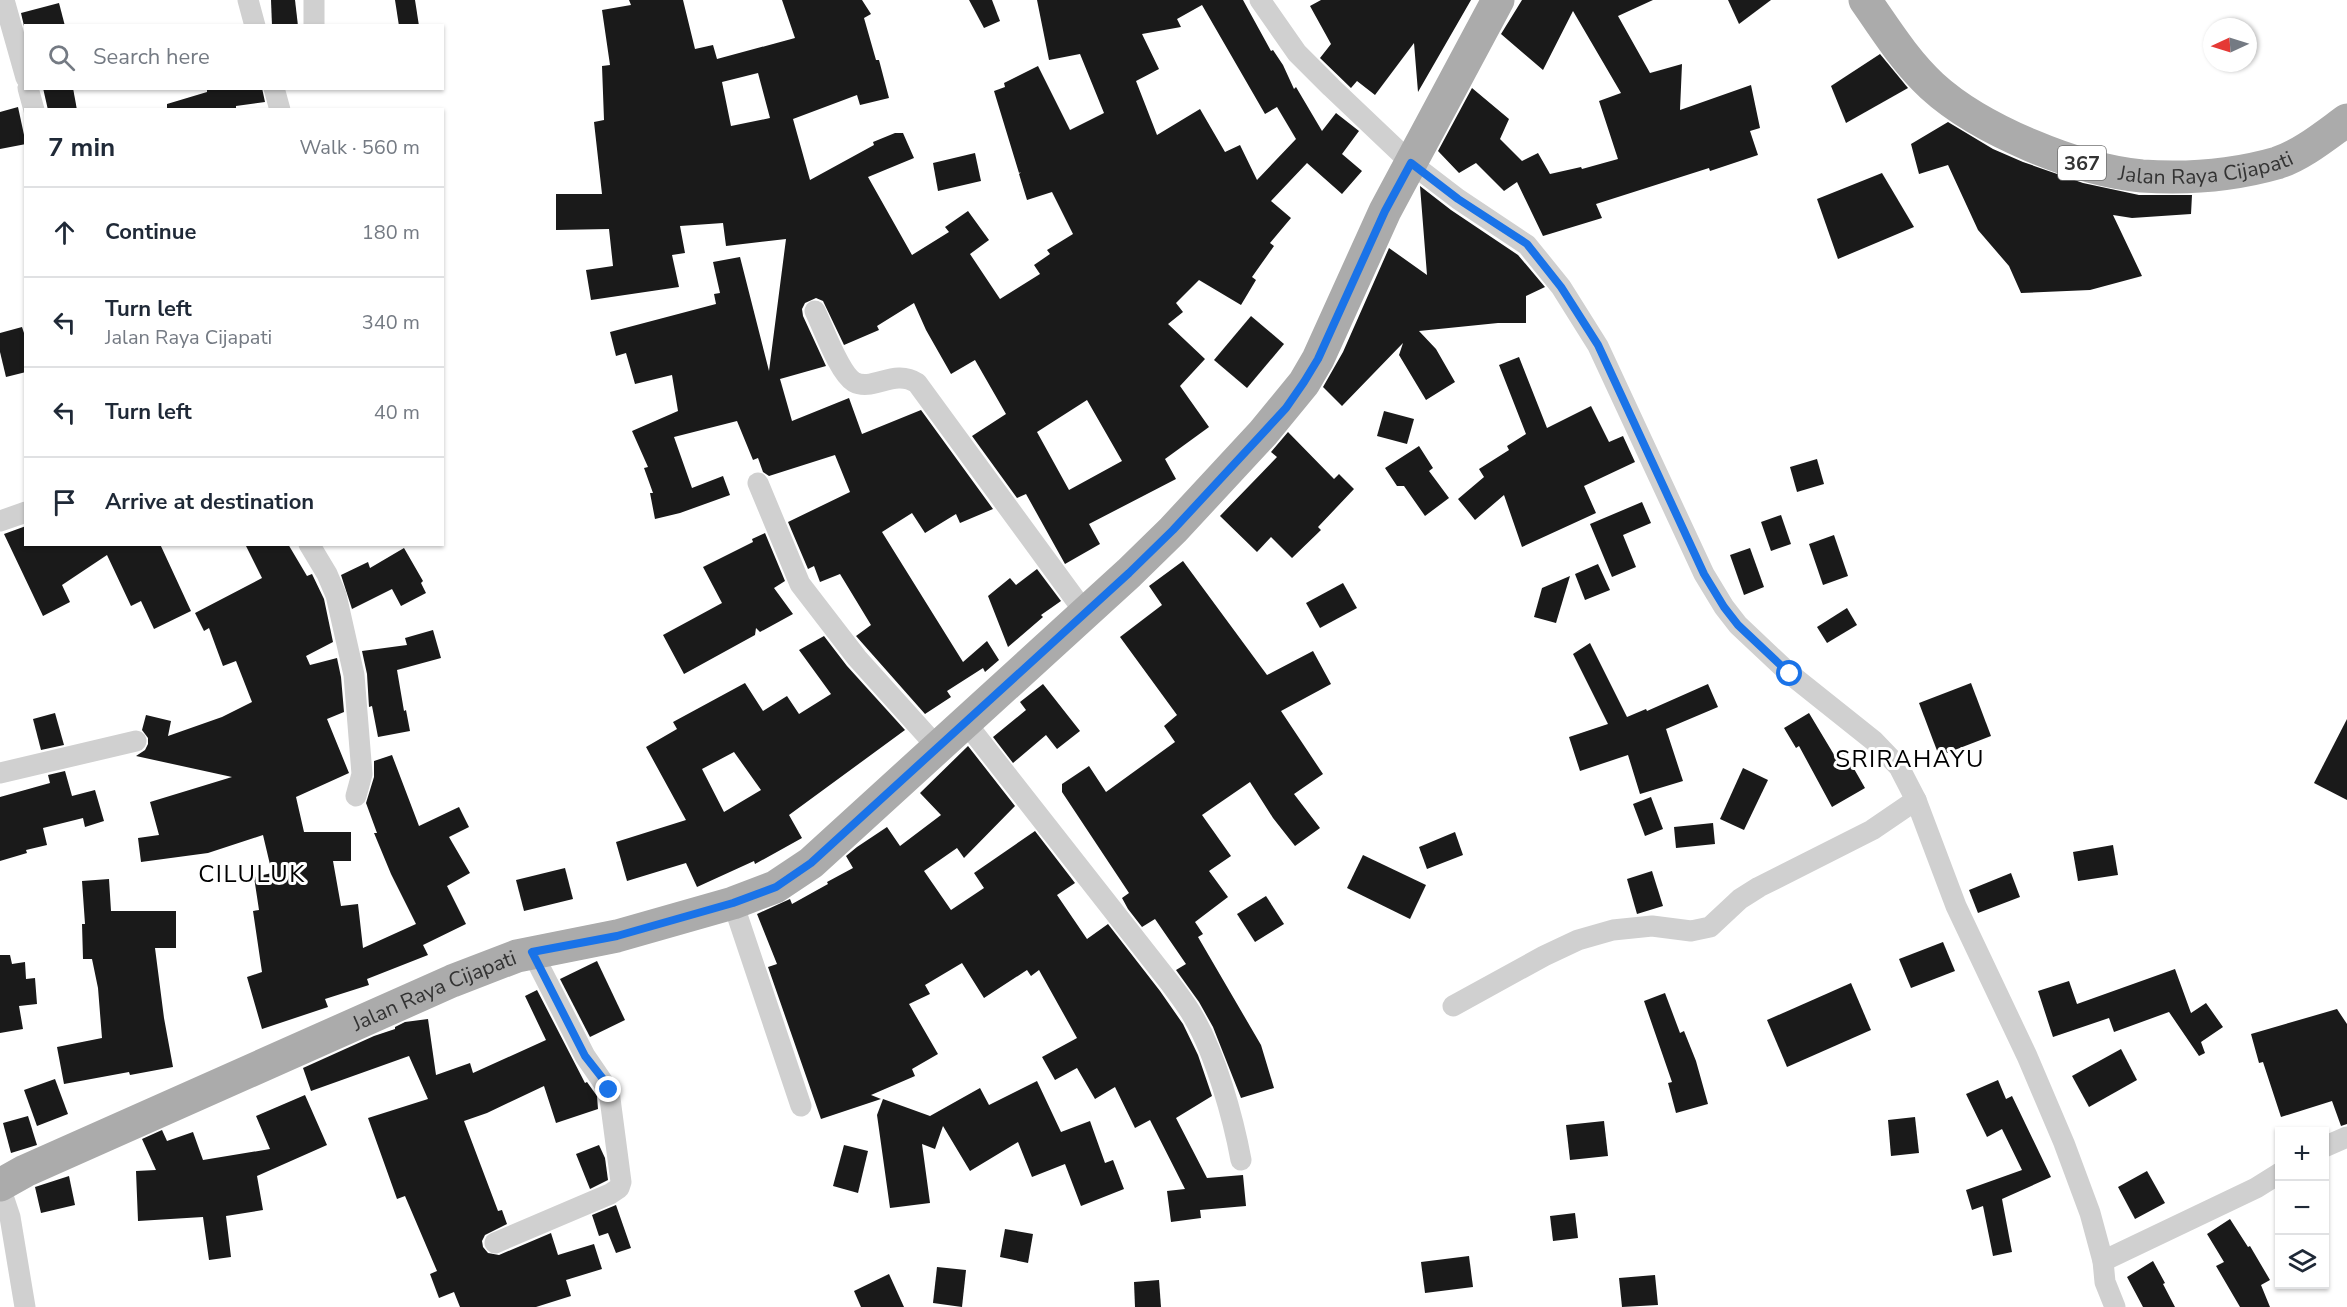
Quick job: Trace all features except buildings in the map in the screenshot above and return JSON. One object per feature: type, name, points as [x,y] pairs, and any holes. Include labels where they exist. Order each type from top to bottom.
[{"type":"main road","name":"Jalan Raya Cijapati","points":[[0,1186],[25,1172],[452,981],[532,952],[617,936],[733,903],[776,887],[811,863],[1086,614],[1173,530],[1286,408],[1318,359],[1385,211],[1498,0]]},
{"type":"main road","name":"Jalan Raya Cijapati","points":[[1865,0],[1902,53],[1931,86],[1964,112],[2007,134],[2095,167],[2140,176],[2186,177],[2235,171],[2279,162],[2315,143],[2347,120]]},
{"type":"street","points":[[4,0],[24,71]]},
{"type":"street","points":[[248,0],[254,24]]},
{"type":"street","points":[[314,0],[315,24]]},
{"type":"street","points":[[1260,0],[1297,53],[1411,163],[1458,199],[1527,244],[1561,287],[1598,345],[1704,574],[1724,607],[1738,625],[1790,674],[1874,741],[1899,767],[1916,801],[1956,906],[2027,1056],[2064,1143],[2090,1213],[2103,1261],[2105,1282],[2115,1307]]},
{"type":"street","points":[[29,90],[33,108]]},
{"type":"street","points":[[275,90],[279,108]]},
{"type":"street","points":[[816,311],[842,367],[854,382],[864,385],[894,378],[910,378],[917,384],[1086,614]]},
{"type":"street","points":[[758,483],[800,584],[857,658],[938,748]]},
{"type":"street","points":[[0,521],[24,513]]},
{"type":"street","points":[[310,546],[327,574],[336,595],[354,675],[362,774],[356,796]]},
{"type":"street","points":[[966,723],[1170,983],[1194,1018],[1208,1047],[1234,1122],[1241,1160]]},
{"type":"street","points":[[0,773],[136,741]]},
{"type":"street","points":[[1453,1006],[1578,940],[1613,930],[1652,926],[1691,931],[1710,927],[1740,899],[1759,887],[1872,830],[1916,801]]},
{"type":"street","points":[[733,903],[801,1106]]},
{"type":"street","points":[[495,1243],[610,1194],[619,1188],[621,1182],[607,1084],[585,1056],[532,952]]},
{"type":"street","points":[[2329,1145],[2347,1137]]},
{"type":"street","points":[[2103,1261],[2256,1188],[2275,1176]]},
{"type":"street","points":[[0,1186],[10,1217],[25,1307]]},
{"type":"district","name":"SRIRAHAYU","points":[[1910,759]]},
{"type":"district","name":"CILULUK","points":[[252,874]]},
{"type":"route","points":[[609,1090],[607,1084],[585,1056],[532,952],[617,936],[733,903],[776,887],[811,863],[1129,573],[1173,530],[1286,408],[1318,359],[1385,211],[1411,163],[1458,199],[1527,244],[1561,287],[1598,345],[1704,574],[1738,625],[1790,674]]}]
